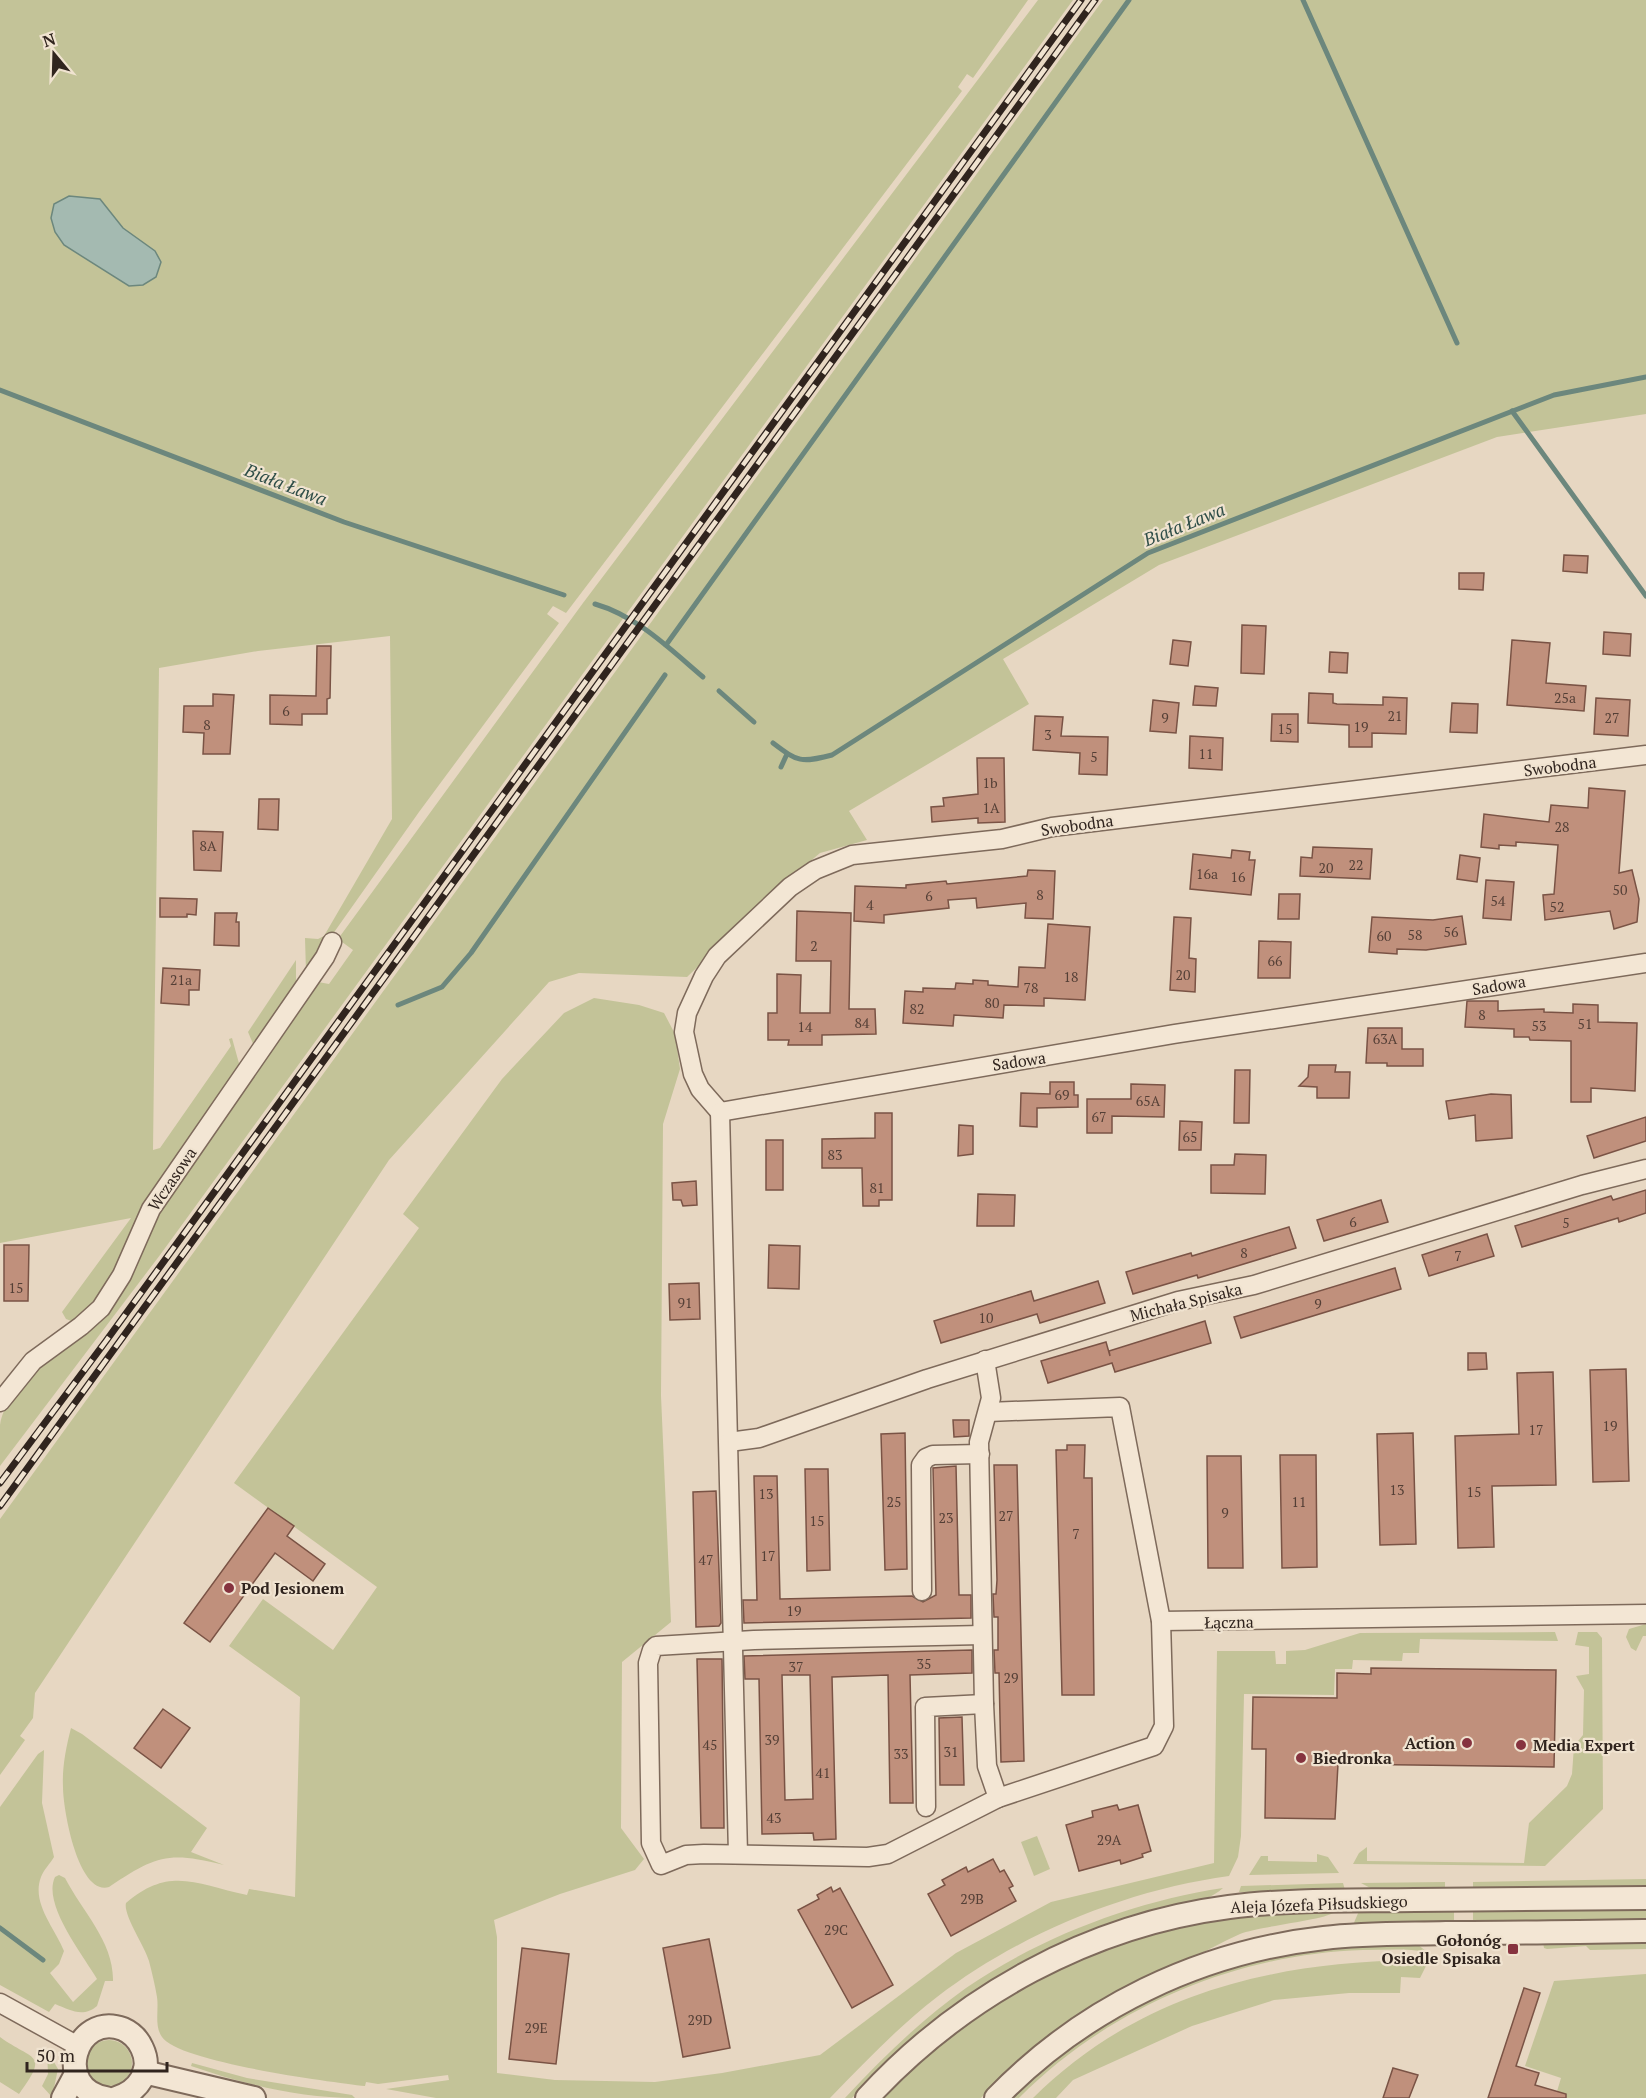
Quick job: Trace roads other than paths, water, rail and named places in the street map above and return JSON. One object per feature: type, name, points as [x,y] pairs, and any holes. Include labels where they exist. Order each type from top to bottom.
[{"type":"street","name":"Swobodna","points":[[720,1112],[696,1082],[685,1041],[684,1023],[699,985],[717,956],[790,887],[815,870],[834,861],[868,852],[1002,839],[1052,827],[1646,755]]},
{"type":"street","name":"Wczasowa","points":[[0,1401],[33,1361],[81,1326],[101,1308],[122,1275],[151,1209],[316,970],[332,942]]},
{"type":"street","name":"Sadowa","points":[[720,1112],[1174,1034],[1646,963]]},
{"type":"street","points":[[720,1112],[738,1854]]},
{"type":"street","name":"Michała Spisaka","points":[[729,1442],[759,1438],[985,1360],[1178,1301],[1254,1285],[1582,1185],[1646,1169]]},
{"type":"street","points":[[985,1360],[991,1398],[980,1434],[984,1704],[987,1766],[998,1798]]},
{"type":"street","points":[[982,1635],[734,1641],[656,1646],[652,1650],[648,1663],[651,1843],[661,1865],[686,1855],[856,1857],[888,1854],[998,1798],[1138,1754],[1154,1746],[1164,1726],[1161,1621],[1120,1407],[988,1412]]},
{"type":"street","points":[[922,1591],[921,1465],[926,1458],[933,1455],[980,1454]]},
{"type":"street","name":"Łączna","points":[[1161,1621],[1646,1614]]},
{"type":"street","points":[[926,1807],[925,1707],[984,1704]]},
{"type":"street","name":"Aleja Józefa Piłsudskiego","points":[[867,2098],[927,2040],[1004,1985],[1077,1948],[1156,1922],[1215,1909],[1293,1902],[1646,1898]]},
{"type":"street","name":"Aleja Józefa Piłsudskiego","points":[[996,2098],[1053,2045],[1110,2007],[1190,1970],[1260,1949],[1325,1937],[1383,1934],[1646,1931]]},
{"type":"street","points":[[0,2003],[78,2046]]},
{"type":"street","points":[[105,2098],[89,2092],[76,2074],[74,2063],[78,2046],[93,2031],[104,2027],[131,2033],[142,2046],[145,2057],[144,2072],[135,2088],[116,2098]]},
{"type":"street","points":[[144,2072],[254,2098]]},
{"type":"street","points":[[63,2098],[76,2074]]},
{"type":"waterway","points":[[666,645],[1129,0]]},
{"type":"waterway","points":[[1303,0],[1457,343]]},
{"type":"waterway","name":"Biała Ława","points":[[773,743],[788,754],[800,759],[832,755],[1148,553],[1554,395],[1646,377]]},
{"type":"waterway","name":"Biała Ława","points":[[0,390],[344,522],[564,595]]},
{"type":"waterway","points":[[1512,411],[1646,596]]},
{"type":"waterway","name":"Biała Ława","points":[[595,604],[610,609],[639,625],[703,677]]},
{"type":"waterway","points":[[398,1005],[442,987],[471,953],[665,675]]},
{"type":"waterway","name":"Biała Ława","points":[[719,691],[754,722]]},
{"type":"waterway","points":[[781,767],[787,754]]},
{"type":"waterway","points":[[0,1928],[43,1960]]},
{"type":"railway","points":[[0,1483],[106,1341],[1081,0]]},
{"type":"railway","points":[[0,1506],[1095,0]]},
{"type":"place","name":"Pod Jesionem","points":[[229,1588]]},
{"type":"place","name":"Action","points":[[1467,1743]]},
{"type":"place","name":"Media Expert","points":[[1521,1745]]},
{"type":"place","name":"Biedronka","points":[[1301,1758]]},
{"type":"place","name":"Gołonóg Osiedle Spisaka","points":[[1513,1949]]}]
